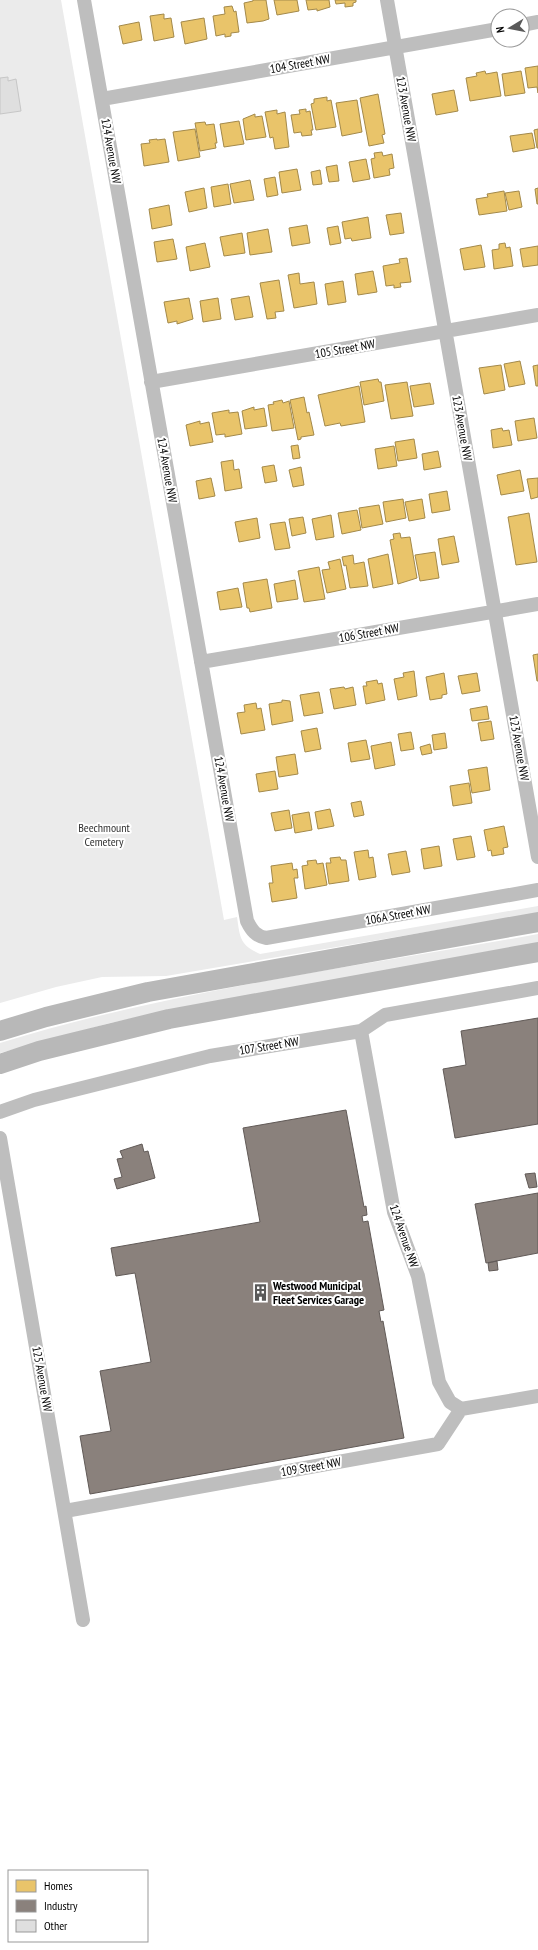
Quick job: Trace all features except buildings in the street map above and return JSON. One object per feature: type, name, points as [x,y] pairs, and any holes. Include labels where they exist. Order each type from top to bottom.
[{"type":"main road","points":[[0,1031],[59,1014],[155,991],[538,922]]},
{"type":"main road","points":[[0,1064],[39,1051],[169,1019],[538,952]]},
{"type":"street","name":"124 Avenue NW","points":[[84,0],[247,921],[251,929],[258,936]]},
{"type":"street","name":"123 Avenue NW","points":[[387,0],[538,857]]},
{"type":"street","name":"104 Street NW","points":[[102,100],[490,30]]},
{"type":"street","name":"105 Street NW","points":[[151,382],[538,315]]},
{"type":"street","name":"106 Street NW","points":[[201,662],[538,604]]},
{"type":"street","name":"106A Street NW","points":[[258,936],[266,938],[273,937],[538,890]]},
{"type":"street","name":"107 Street NW","points":[[0,1112],[34,1100],[210,1056],[361,1031],[385,1015],[538,988]]},
{"type":"street","name":"124 Avenue NW","points":[[361,1031],[394,1212],[418,1276],[439,1382],[450,1402],[461,1409]]},
{"type":"street","name":"125 Avenue NW","points":[[0,1138],[84,1620]]},
{"type":"street","points":[[461,1409],[538,1396]]},
{"type":"street","name":"109 Street NW","points":[[65,1511],[438,1444],[461,1409]]},
{"type":"green space","name":"Beechmount Cemetery","points":[[0,0],[61,0],[224,920],[237,917],[242,940],[253,951],[260,954],[538,906],[538,913],[166,976],[102,977],[56,987],[0,1003]]},
{"type":"green space","points":[[538,934],[538,944],[172,1010],[110,1023],[0,1053],[0,1043],[66,1024],[200,993]]},
{"type":"place","name":"Westwood Municipal Fleet Services Garage","points":[[260,1293]]}]
